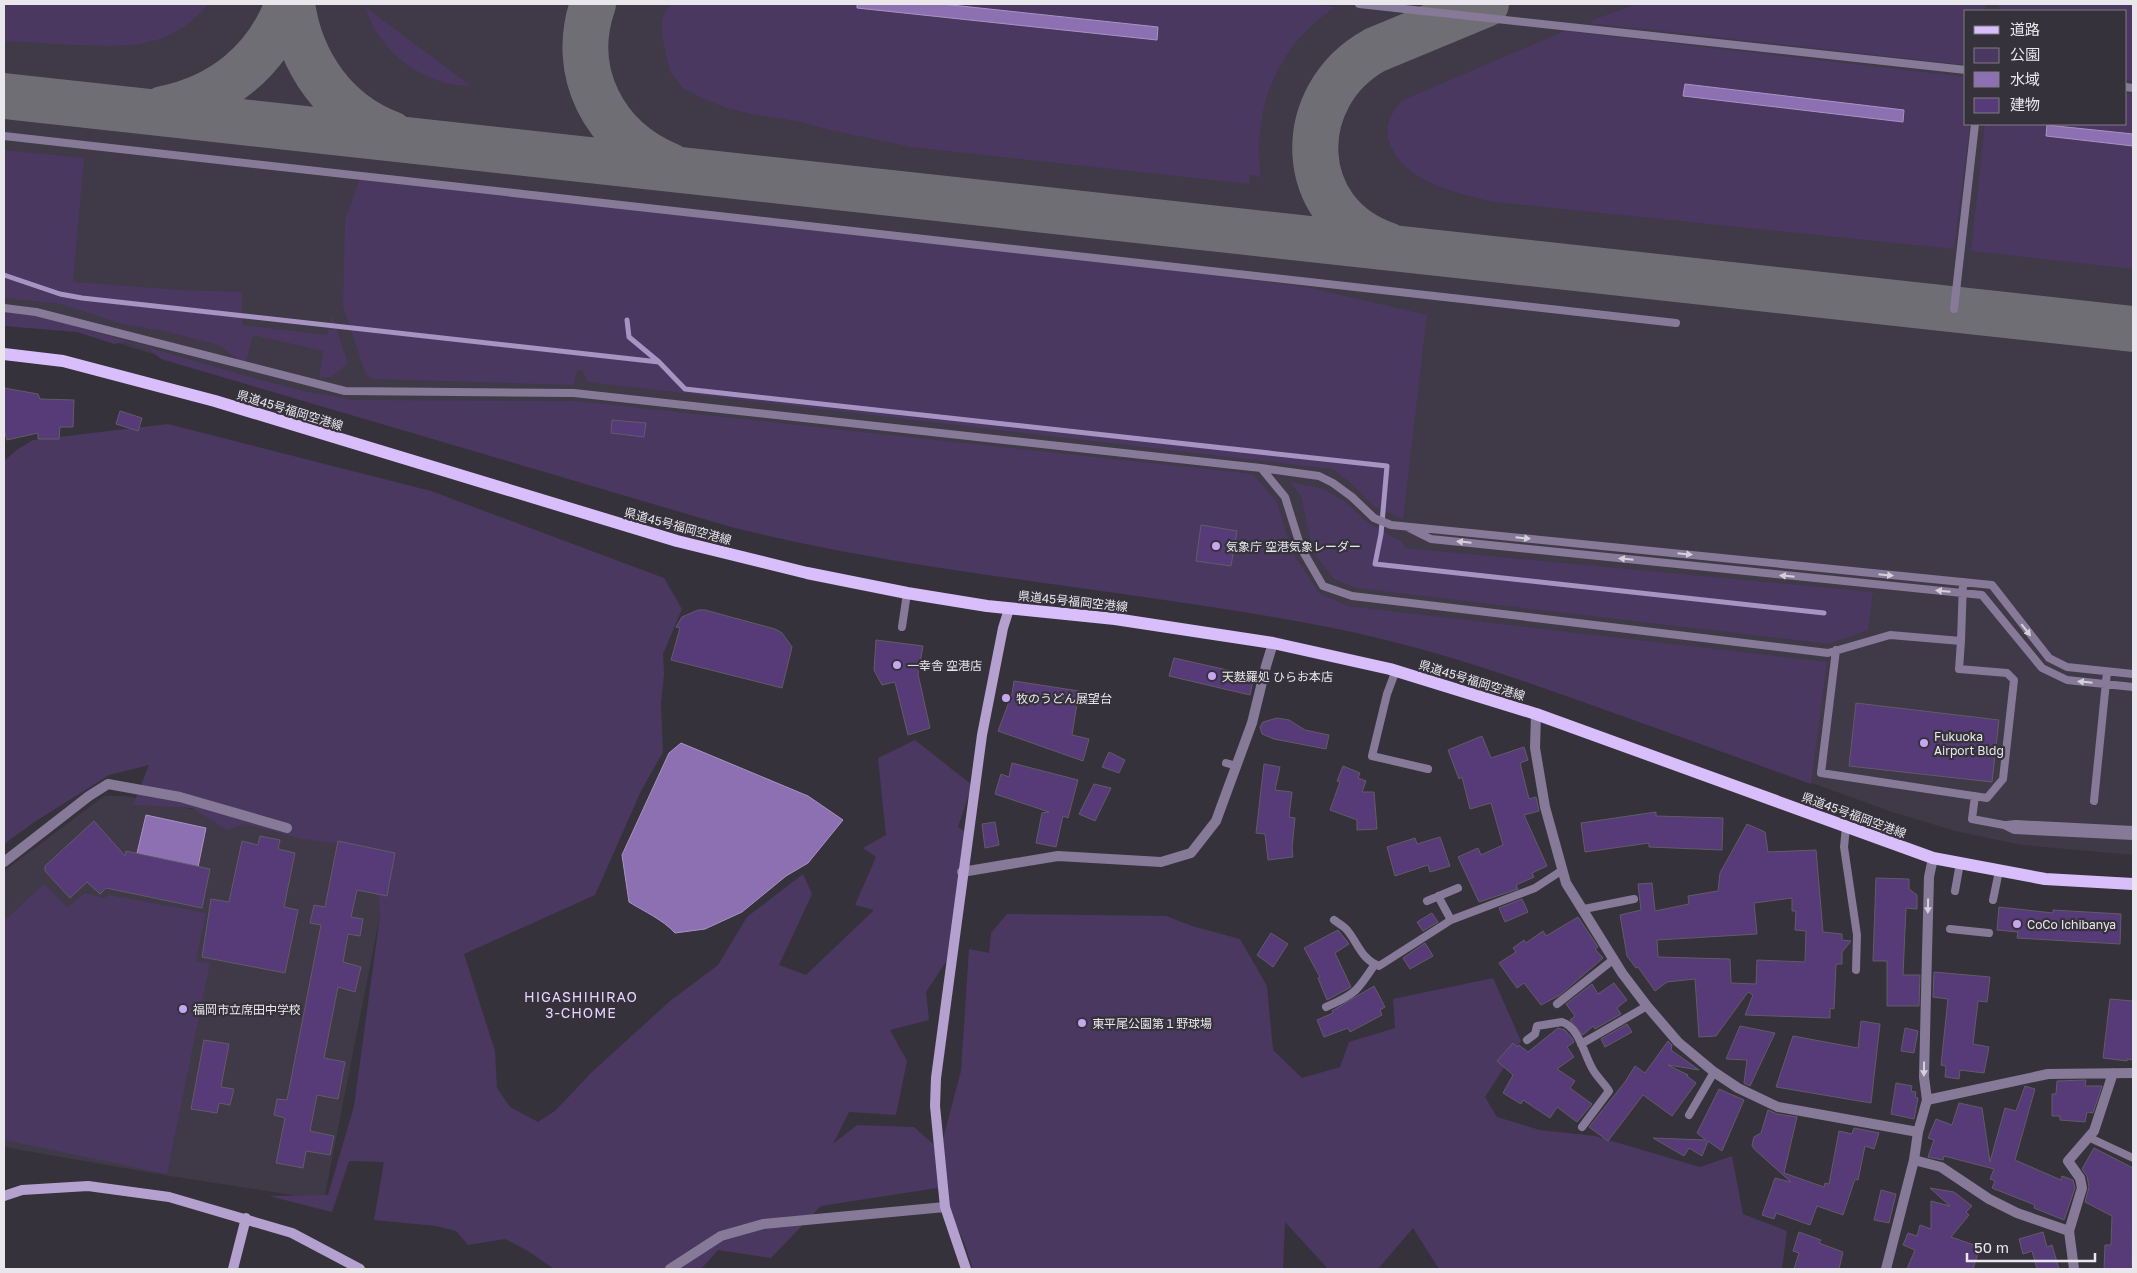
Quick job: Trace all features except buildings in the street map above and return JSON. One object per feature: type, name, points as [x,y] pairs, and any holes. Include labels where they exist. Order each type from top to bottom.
[{"type":"main road","name":"県道45号福岡空港線","points":[[4,354],[63,361],[215,401],[678,541],[807,574],[907,593],[1009,609],[1114,621],[1273,643],[1396,670],[1536,714],[1933,858],[2046,879],[2133,884]]},
{"type":"street","points":[[966,1269],[945,1207],[935,1106],[936,1078],[962,872],[982,735],[1002,656],[1009,609]]},
{"type":"street","points":[[962,872],[1058,856],[1161,862],[1191,853],[1216,821],[1232,764],[1273,643]]},
{"type":"street","points":[[1536,714],[1535,748],[1545,807],[1566,883],[1614,959],[1647,1006],[1678,1042],[1714,1072],[1738,1088],[1778,1107],[1918,1132]]},
{"type":"street","points":[[4,862],[89,796],[108,784],[180,797],[287,828]]},
{"type":"street","points":[[1886,1269],[1914,1160],[1918,1132],[1927,1100],[1924,1077],[1929,877],[1933,858]]},
{"type":"street","points":[[2074,1269],[2070,1231],[2082,1188],[2080,1178],[2068,1161],[2094,1131],[2113,1073]]},
{"type":"street","points":[[1927,1100],[2048,1074],[2133,1073]]},
{"type":"street","points":[[1914,1160],[1941,1167],[1989,1199],[2017,1213],[2070,1231]]},
{"type":"street","points":[[4,1196],[22,1190],[88,1186],[170,1197],[292,1233],[360,1269]]},
{"type":"street","points":[[670,1269],[721,1236],[764,1224],[945,1207]]},
{"type":"street","points":[[233,1269],[246,1218]]},
{"type":"lane","points":[[1359,4],[1964,70]]},
{"type":"lane","points":[[1954,309],[1975,125]]},
{"type":"lane","points":[[4,136],[1676,323]]},
{"type":"lane","points":[[4,308],[36,312],[345,391],[574,393],[1261,468],[1319,476],[1333,483],[1352,497],[1374,518],[1391,525],[1992,585],[2048,658],[2067,667],[2133,674]]},
{"type":"lane","points":[[1261,468],[1285,497],[1301,548],[1323,586],[1352,596],[1828,653],[1890,634],[1961,641]]},
{"type":"lane","points":[[1405,526],[1431,539],[1982,594],[2042,668],[2067,680],[2133,687]]},
{"type":"lane","points":[[1836,650],[1821,773],[1987,798],[2003,779],[2014,680],[2007,673],[1959,669],[1963,582]]},
{"type":"lane","points":[[902,627],[907,593]]},
{"type":"lane","points":[[1396,670],[1387,694],[1372,756],[1428,769]]},
{"type":"lane","points":[[2094,802],[2107,672]]},
{"type":"lane","points":[[1975,796],[1972,820],[2004,825],[2133,830]]},
{"type":"lane","points":[[2004,825],[2014,830],[2133,836]]},
{"type":"lane","points":[[1846,827],[1844,846],[1858,935],[1856,970]]},
{"type":"lane","points":[[1954,891],[1960,863]]},
{"type":"lane","points":[[1334,920],[1346,928],[1363,955],[1379,966],[1451,920],[1535,888],[1562,871]]},
{"type":"lane","points":[[1993,900],[1999,871]]},
{"type":"lane","points":[[1426,901],[1458,888]]},
{"type":"lane","points":[[1438,896],[1451,920]]},
{"type":"lane","points":[[1584,909],[1634,899]]},
{"type":"lane","points":[[1950,929],[1989,934]]},
{"type":"lane","points":[[1557,1004],[1614,959]]},
{"type":"lane","points":[[1326,1007],[1349,997],[1357,991],[1376,964]]},
{"type":"lane","points":[[1581,1044],[1647,1006]]},
{"type":"lane","points":[[1527,1040],[1535,1034],[1538,1026],[1562,1022],[1571,1027],[1593,1069],[1609,1090],[1582,1127]]},
{"type":"lane","points":[[1689,1115],[1714,1072]]},
{"type":"lane","points":[[2088,1137],[2133,1158]]},
{"type":"shaded area","points":[[4,4],[2133,4],[2133,855],[2022,845],[1955,831],[1892,812],[1520,677],[1361,631],[1201,604],[839,551],[801,542],[191,366],[76,330],[4,324]]},
{"type":"shaded area","name":"福岡市立席田中学校","points":[[104,796],[125,796],[393,849],[324,1200],[4,1147],[4,871]]},
{"type":"green space","points":[[4,4],[208,4],[194,19],[179,30],[163,38],[129,45],[112,46],[4,41]]},
{"type":"green space","points":[[670,4],[1305,4],[1335,7],[1315,23],[1298,41],[1284,60],[1273,81],[1265,103],[1261,127],[1259,151],[1261,177],[1250,175],[1249,184],[911,147],[830,130],[802,122],[727,108],[683,88],[670,72],[662,36],[662,19]]},
{"type":"green space","points":[[1637,4],[1986,4],[1985,10],[1964,10],[1964,65],[1589,23],[1595,19]]},
{"type":"green space","points":[[1999,4],[2133,4],[2133,81],[2127,80],[2127,10],[1999,10]]},
{"type":"green space","points":[[365,7],[471,86],[436,80],[420,73],[405,63],[392,52],[381,38]]},
{"type":"green space","points":[[1565,31],[1964,77],[1964,125],[1970,125],[1954,249],[1494,202],[1448,190],[1418,176],[1406,167],[1396,155],[1389,141],[1388,124],[1395,109],[1403,100]]},
{"type":"green space","points":[[2127,94],[2133,94],[2133,269],[1971,251],[1985,125],[2127,125]]},
{"type":"green space","points":[[4,150],[84,158],[73,282],[242,292],[242,325],[327,335],[332,316],[348,363],[331,377],[319,378],[323,351],[253,335],[246,362],[239,360],[219,345],[164,331],[122,324],[61,304],[4,298]]},
{"type":"green space","points":[[360,179],[967,245],[1307,287],[1427,315],[1403,519],[1374,506],[1333,469],[588,382],[582,370],[577,370],[574,385],[373,379],[366,375],[343,306],[345,219]]},
{"type":"green space","points":[[4,311],[38,315],[253,378],[303,391],[354,400],[575,401],[1253,474],[1277,502],[1292,552],[1319,593],[1347,606],[1827,662],[1811,784],[1543,688],[1404,644],[1258,614],[880,558],[731,527],[161,359],[149,349],[124,342],[114,344],[77,332],[4,326]]},
{"type":"green space","points":[[168,424],[431,491],[664,578],[682,609],[663,654],[664,674],[661,704],[663,752],[641,791],[595,895],[464,954],[495,1051],[497,1088],[510,1107],[538,1122],[555,1111],[591,1073],[670,1001],[718,965],[747,917],[803,874],[812,894],[779,965],[806,975],[874,910],[855,905],[876,857],[863,848],[886,835],[878,758],[915,740],[972,785],[958,827],[973,837],[955,948],[926,992],[929,1020],[890,1030],[907,1061],[896,1115],[849,1112],[833,1144],[857,1125],[914,1127],[940,1150],[961,1071],[969,949],[989,953],[991,933],[1007,914],[1166,916],[1192,926],[1240,939],[1267,986],[1273,1050],[1302,1078],[1340,1067],[1349,1042],[1395,1028],[1393,999],[1493,978],[1521,1041],[1485,1097],[1497,1117],[1540,1130],[1595,1136],[1700,1167],[1732,1156],[1743,1214],[1787,1231],[1782,1269],[1439,1269],[1413,1228],[1378,1269],[1328,1269],[1285,1222],[1283,1269],[973,1269],[964,1242],[937,1188],[821,1206],[771,1258],[718,1250],[701,1269],[554,1269],[528,1251],[505,1239],[468,1245],[456,1231],[436,1226],[374,1220],[384,1162],[349,1161],[332,1212],[269,1196],[328,1195],[354,1106],[380,916],[376,849],[303,839],[245,824],[227,830],[192,808],[133,805],[149,765],[109,775],[36,821],[4,844],[4,461],[18,449],[33,440]]},
{"type":"green space","points":[[1290,482],[1324,489],[1344,501],[1368,523],[1402,542],[1405,548],[1873,592],[1868,630],[1829,644],[1356,588],[1334,579],[1313,552],[1301,496]]},
{"type":"green space","points":[[44,884],[67,907],[85,893],[104,898],[109,895],[206,913],[196,961],[210,963],[167,1174],[4,1140],[4,921]]},
{"type":"water","points":[[857,4],[942,4],[1158,27],[1157,40],[857,8]]},
{"type":"water","points":[[1685,84],[1904,110],[1903,122],[1683,96]]},
{"type":"water","points":[[2047,125],[2133,134],[2133,146],[2046,136]]},
{"type":"water","points":[[681,743],[808,796],[843,820],[808,863],[786,876],[742,912],[705,929],[675,933],[659,920],[629,902],[622,855],[669,753]]},
{"type":"water","points":[[146,815],[206,828],[198,867],[137,853]]},
{"type":"waterway","points":[[4,275],[60,294],[82,298],[659,362]]},
{"type":"waterway","points":[[627,320],[629,337],[659,362],[685,389],[1387,466],[1381,534],[1375,564],[1824,613]]},
{"type":"taxiway","points":[[163,109],[204,96],[223,86],[240,73],[268,43],[288,4]]},
{"type":"taxiway","points":[[292,4],[303,46],[312,65],[324,83],[337,99],[353,113],[371,125],[391,134]]},
{"type":"taxiway","points":[[593,4],[587,29],[586,54],[589,78],[598,100],[610,121],[627,139],[647,154],[670,166]]},
{"type":"taxiway","points":[[1387,245],[1357,230],[1335,208],[1321,182],[1315,153],[1318,124],[1329,96],[1348,70],[1375,50],[1486,4]]},
{"type":"taxiway","points":[[4,96],[2133,329]]},
{"type":"place","name":"気象庁 空港気象レーダー","points":[[1216,546]]},
{"type":"place","name":"一幸舎 空港店","points":[[897,665]]},
{"type":"place","name":"天麩羅処 ひらお本店","points":[[1212,676]]},
{"type":"place","name":"牧のうどん展望台","points":[[1006,698]]},
{"type":"place","name":"Fukuoka Airport Bldg","points":[[1924,743]]},
{"type":"place","name":"CoCo Ichibanya","points":[[2017,924]]},
{"type":"place","name":"福岡市立席田中学校","points":[[183,1009]]},
{"type":"place","name":"東平尾公園第１野球場","points":[[1082,1023]]},
{"type":"district","name":"HIGASHIHIRAO 3-CHOME","points":[[581,1004]]}]
